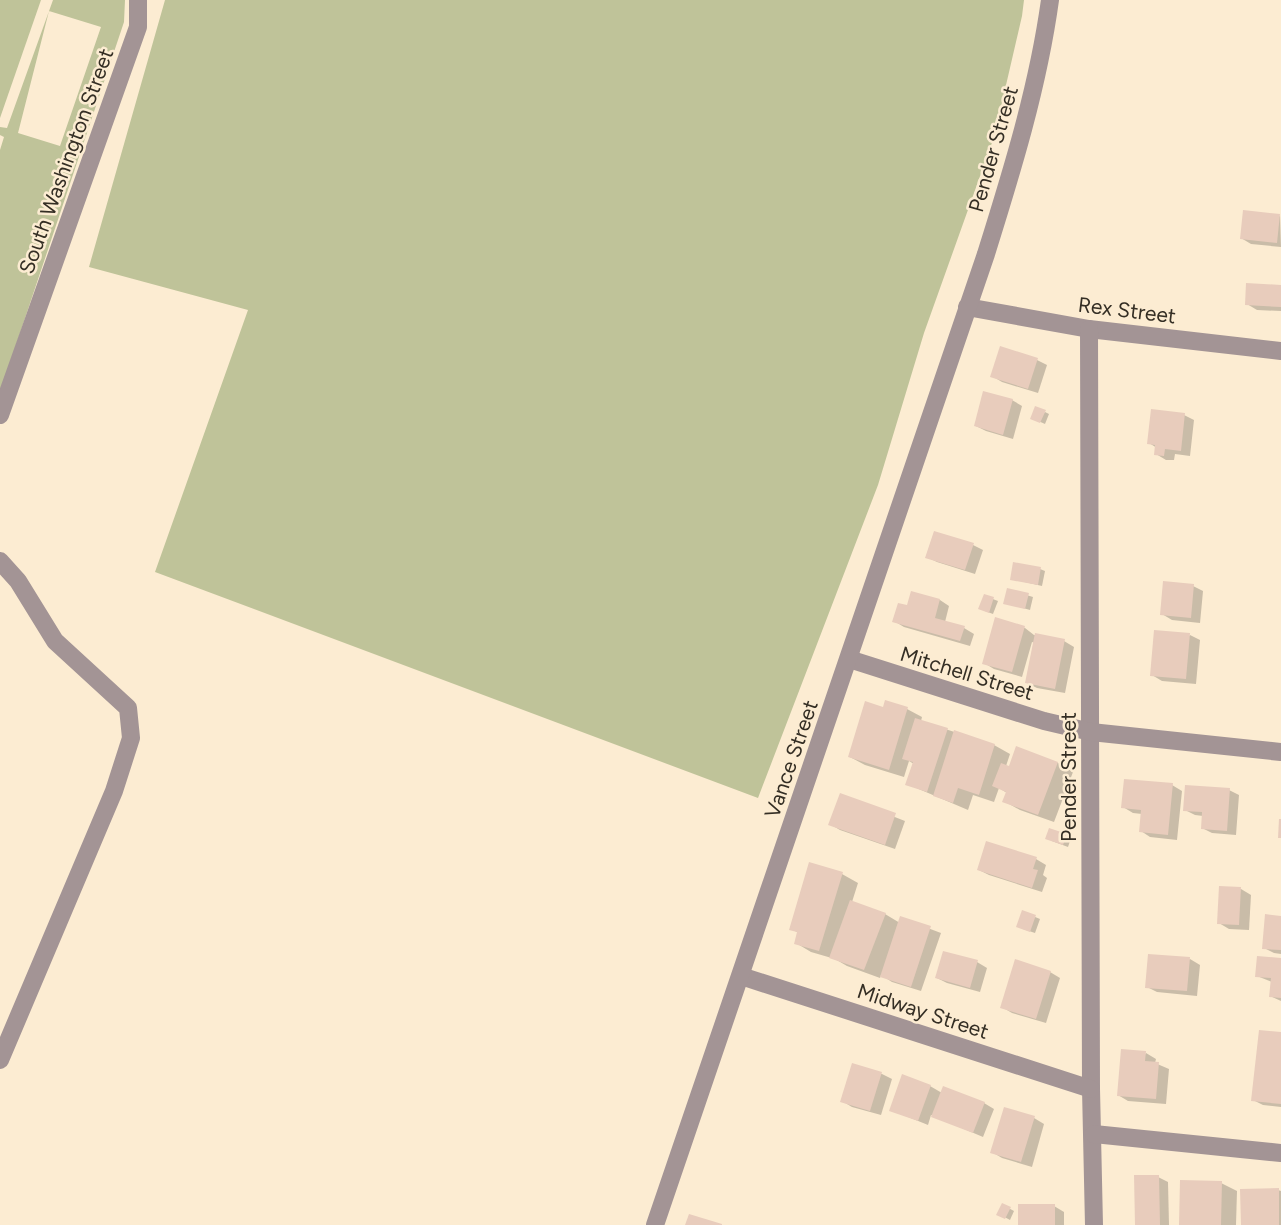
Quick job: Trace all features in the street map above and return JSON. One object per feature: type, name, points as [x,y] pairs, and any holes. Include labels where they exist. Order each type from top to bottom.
[{"type":"street","name":"South Washington Street","points":[[0,415],[138,27],[138,0]]},
{"type":"street","name":"Pender Street","points":[[967,307],[1016,159],[1036,80],[1050,0]]},
{"type":"street","name":"Rex Street","points":[[967,307],[1088,329],[1281,351]]},
{"type":"street","name":"Vance Street","points":[[656,1225],[967,307]]},
{"type":"street","name":"Pender Street","points":[[1088,329],[1094,1225]]},
{"type":"street","points":[[0,561],[18,581],[55,642],[128,708],[131,738],[114,791],[0,1060]]},
{"type":"street","name":"Mitchell Street","points":[[849,659],[1044,721],[1091,732],[1281,752]]},
{"type":"street","name":"Midway Street","points":[[741,976],[1091,1089]]},
{"type":"street","points":[[1094,1134],[1281,1153]]},
{"type":"green space","points":[[0,0],[41,0],[0,118]]},
{"type":"green space","points":[[53,0],[125,0],[124,22],[0,393],[0,150],[4,137],[0,135],[0,127],[7,128],[49,11]],"holes":[[[49,11],[101,27],[60,146],[18,133]]]},
{"type":"green space","points":[[165,0],[1024,0],[994,137],[924,333],[878,485],[758,798],[155,572],[248,310],[89,267]]},
{"type":"building","points":[[1243,210],[1280,214],[1277,243],[1240,239]]},
{"type":"building","points":[[1246,283],[1281,285],[1281,307],[1245,305]]},
{"type":"building","points":[[1000,346],[1038,358],[1028,389],[990,377]]},
{"type":"building","points":[[983,391],[1013,399],[1003,435],[974,426]]},
{"type":"building","points":[[1035,406],[1046,410],[1040,423],[1030,419]]},
{"type":"building","points":[[1151,409],[1185,413],[1181,451],[1165,449],[1164,456],[1154,455],[1155,445],[1147,444]]},
{"type":"building","points":[[934,531],[974,543],[965,570],[925,558]]},
{"type":"building","points":[[1013,562],[1041,567],[1038,585],[1010,580]]},
{"type":"building","points":[[1163,581],[1194,584],[1191,618],[1160,615]]},
{"type":"building","points":[[1007,588],[1029,593],[1025,609],[1003,604]]},
{"type":"building","points":[[911,591],[940,599],[935,618],[965,626],[960,641],[892,622],[898,603],[907,605]]},
{"type":"building","points":[[984,594],[994,597],[989,613],[978,609]]},
{"type":"building","points":[[995,617],[1025,626],[1012,672],[982,664]]},
{"type":"building","points":[[1154,630],[1190,633],[1186,679],[1150,676]]},
{"type":"building","points":[[1035,633],[1065,639],[1055,689],[1025,683]]},
{"type":"building","points":[[885,700],[908,707],[889,770],[848,757],[865,701],[883,707]]},
{"type":"building","points":[[915,718],[948,728],[927,792],[905,785],[913,762],[902,759]]},
{"type":"building","points":[[954,730],[995,744],[979,795],[958,788],[953,803],[933,796]]},
{"type":"building","points":[[1016,746],[1058,762],[1038,815],[1002,802],[1006,792],[992,786],[1001,763],[1009,766]]},
{"type":"building","points":[[1124,779],[1173,783],[1168,835],[1139,832],[1141,810],[1121,808]]},
{"type":"building","points":[[1185,785],[1230,788],[1227,831],[1201,829],[1202,812],[1183,811]]},
{"type":"building","points":[[840,793],[896,813],[885,845],[828,825]]},
{"type":"building","points":[[1281,819],[1281,838],[1278,838]]},
{"type":"building","points":[[1049,828],[1067,834],[1063,845],[1045,839]]},
{"type":"building","points":[[986,841],[1037,857],[1033,869],[1038,870],[1032,888],[977,870]]},
{"type":"building","points":[[809,862],[843,872],[819,951],[794,944],[797,932],[789,930]]},
{"type":"building","points":[[1219,886],[1241,887],[1239,925],[1217,924]]},
{"type":"building","points":[[850,900],[886,913],[864,970],[829,958]]},
{"type":"building","points":[[1022,910],[1036,915],[1030,932],[1016,927]]},
{"type":"building","points":[[1265,914],[1281,916],[1281,950],[1262,949]]},
{"type":"building","points":[[900,916],[931,926],[911,987],[880,977]]},
{"type":"building","points":[[943,951],[978,960],[970,988],[935,978]]},
{"type":"building","points":[[1148,954],[1190,957],[1187,991],[1145,988]]},
{"type":"building","points":[[1257,956],[1281,958],[1281,998],[1269,997],[1271,978],[1255,977]]},
{"type":"building","points":[[1015,959],[1051,971],[1036,1019],[1000,1008]]},
{"type":"building","points":[[1259,1030],[1281,1032],[1281,1104],[1251,1101]]},
{"type":"building","points":[[1121,1049],[1146,1051],[1145,1061],[1159,1062],[1156,1099],[1117,1096]]},
{"type":"building","points":[[852,1063],[882,1072],[870,1111],[840,1102]]},
{"type":"building","points":[[902,1074],[931,1085],[918,1121],[889,1111]]},
{"type":"building","points":[[943,1086],[985,1102],[973,1133],[931,1117]]},
{"type":"building","points":[[1004,1107],[1035,1116],[1021,1162],[990,1153]]},
{"type":"building","points":[[1134,1175],[1159,1175],[1160,1225],[1135,1225]]},
{"type":"building","points":[[1180,1180],[1222,1181],[1221,1225],[1179,1225]]},
{"type":"building","points":[[1279,1188],[1279,1225],[1241,1225],[1240,1189]]},
{"type":"building","points":[[1002,1203],[1011,1207],[1005,1219],[996,1215]]},
{"type":"building","points":[[1018,1204],[1055,1204],[1055,1225],[1018,1225]]},
{"type":"building","points":[[689,1214],[722,1224],[722,1225],[685,1225]]}]
